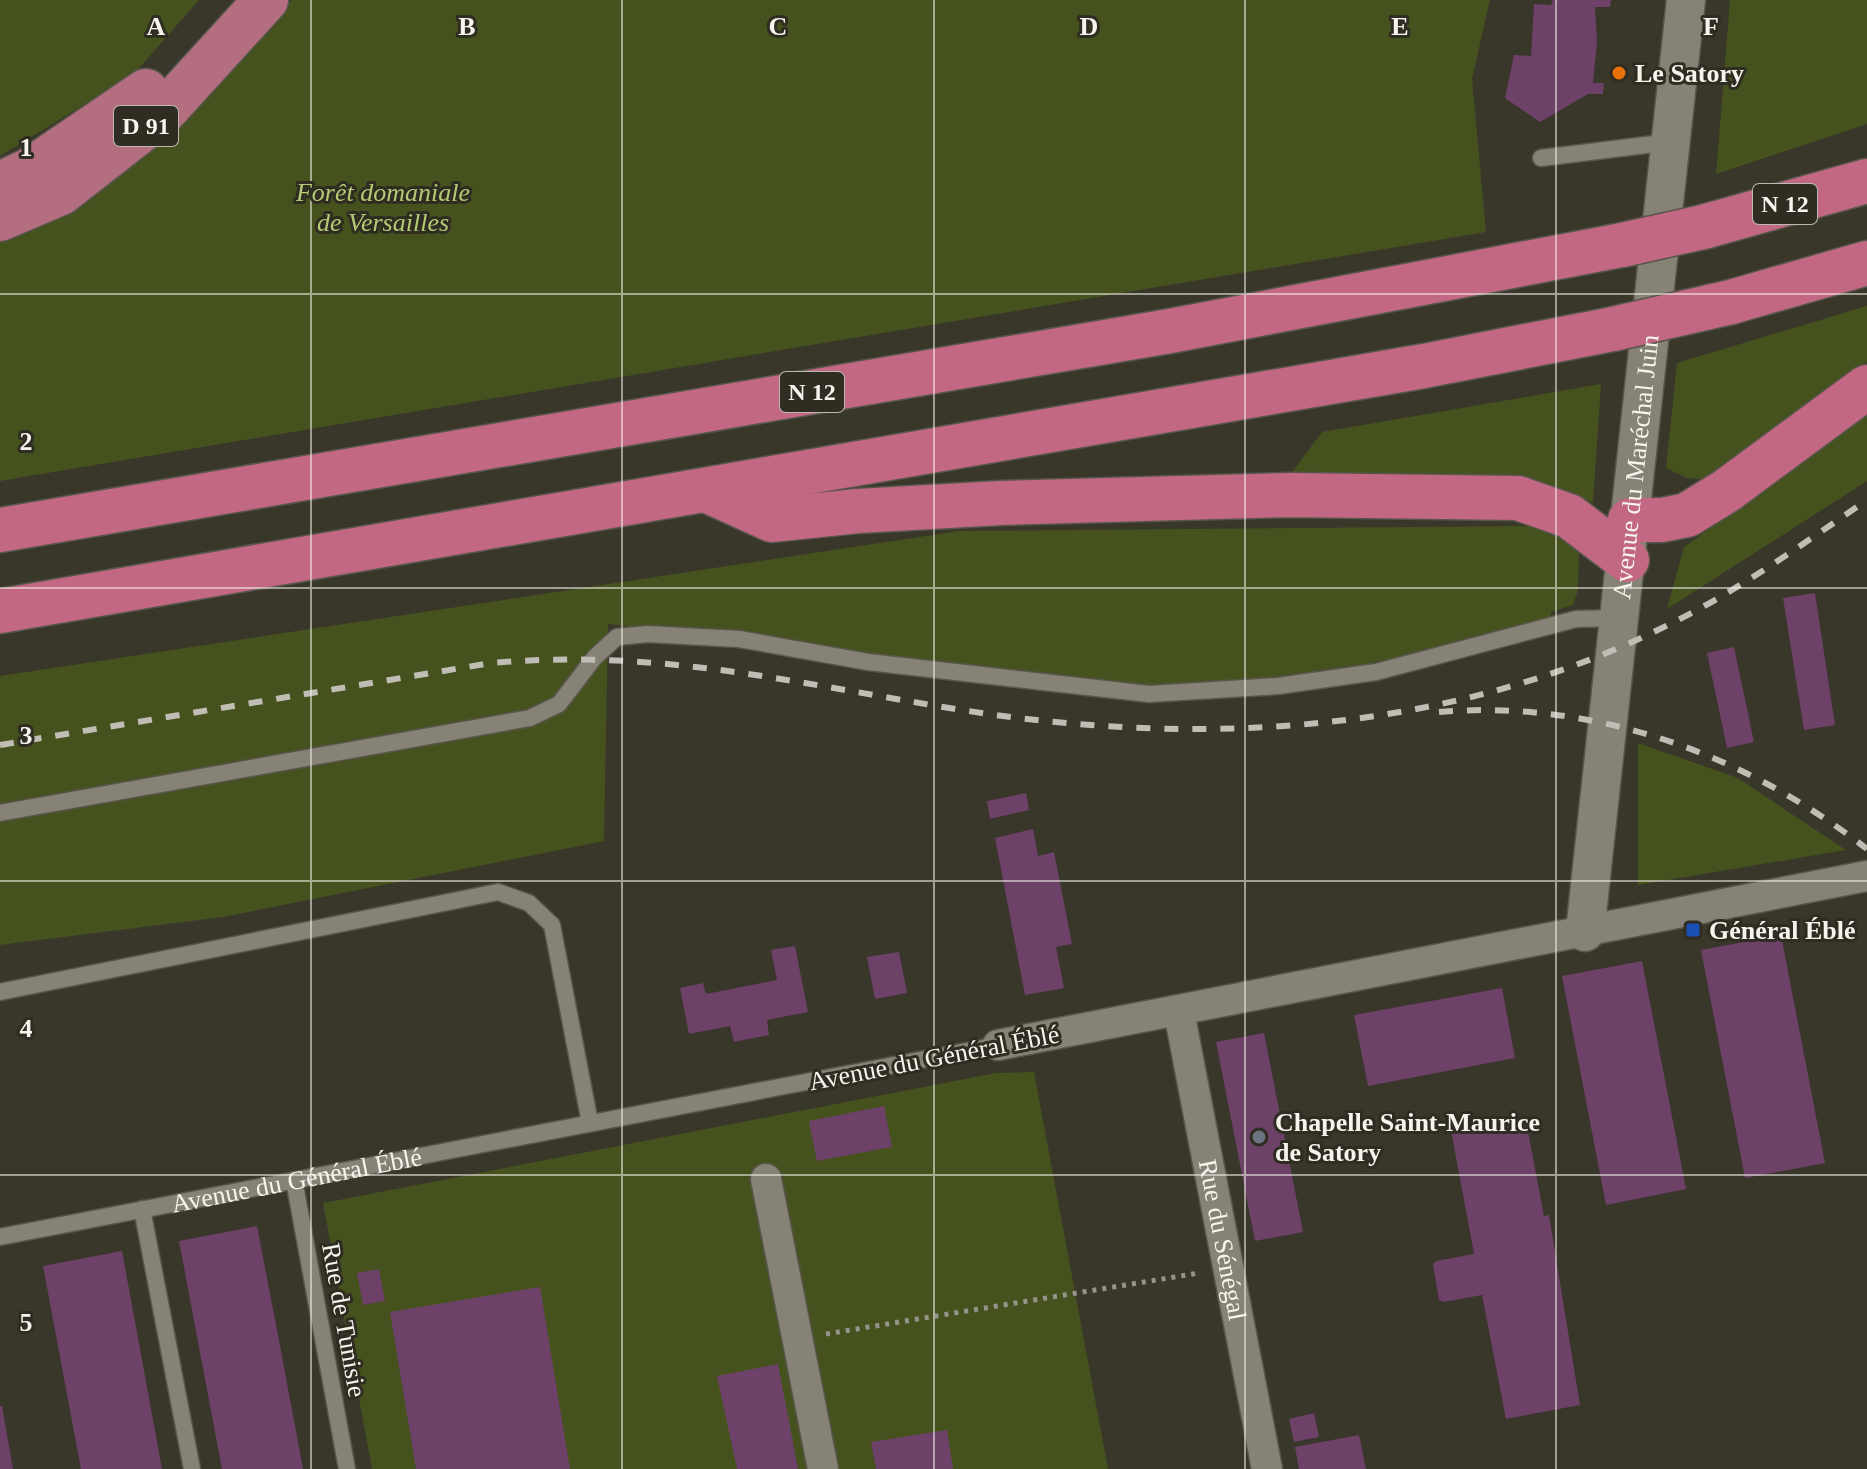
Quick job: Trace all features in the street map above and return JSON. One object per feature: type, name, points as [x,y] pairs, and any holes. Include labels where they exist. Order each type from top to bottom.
[{"type":"highway","name":"N 12","points":[[0,530],[1170,331],[1622,245],[1703,227],[1867,181]]},
{"type":"highway","points":[[0,611],[1408,369],[1613,329],[1731,302],[1867,263]]},
{"type":"highway","points":[[706,490],[772,520],[858,511],[1291,495],[1518,498],[1542,504],[1628,540],[1662,520],[1687,515],[1726,491],[1867,387]]},
{"type":"main road","name":"D 91","points":[[0,184],[30,170],[141,96],[229,0]]},
{"type":"main road","name":"D 91","points":[[0,219],[61,193],[162,114],[266,0]]},
{"type":"street","name":"Avenue du Maréchal Juin","points":[[1585,932],[1686,0]]},
{"type":"street","name":"Avenue du Général Éblé","points":[[998,1045],[1867,876]]},
{"type":"street","name":"Rue du Sénégal","points":[[1179,1012],[1267,1469]]},
{"type":"street","points":[[766,1179],[823,1469]]},
{"type":"lane","points":[[1541,158],[1670,142]]},
{"type":"lane","points":[[0,813],[530,718],[559,704],[595,657],[617,637],[647,634],[739,639],[868,662],[1149,694],[1278,686],[1376,672],[1576,619],[1618,618]]},
{"type":"lane","points":[[0,992],[498,892],[529,903],[552,925],[590,1123]]},
{"type":"lane","name":"Avenue du Général Éblé","points":[[0,1237],[998,1045]]},
{"type":"lane","name":"Rue de Tunisie","points":[[294,1180],[347,1469]]},
{"type":"lane","points":[[142,1209],[192,1469]]},
{"type":"path","points":[[797,1339],[1228,1268]]},
{"type":"green space","points":[[0,0],[199,0],[133,75],[0,156]]},
{"type":"green space","name":"Forêt domaniale de Versailles","points":[[292,0],[1490,0],[1472,79],[1486,232],[0,481],[0,222],[173,127]]},
{"type":"green space","points":[[1730,0],[1867,0],[1867,124],[1716,174]]},
{"type":"green space","points":[[1867,306],[1867,362],[1715,480],[1687,478],[1666,468],[1677,363]]},
{"type":"green space","points":[[1601,384],[1593,503],[1563,490],[1290,475],[1322,432]]},
{"type":"green space","points":[[1867,415],[1867,481],[1667,609],[1684,547]]},
{"type":"green space","points":[[1537,526],[1560,535],[1579,553],[1578,590],[1573,605],[1551,612],[1551,624],[1282,682],[1146,686],[608,624],[604,841],[223,917],[0,945],[0,676],[959,531]]},
{"type":"green space","points":[[1638,743],[1738,778],[1846,850],[1638,885]]},
{"type":"green space","points":[[1034,1072],[1108,1469],[372,1469],[323,1203],[996,1073]]},
{"type":"building","points":[[1553,0],[1611,0],[1610,7],[1595,7],[1597,42],[1593,83],[1604,83],[1603,94],[1588,94],[1540,122],[1505,98],[1514,55],[1531,56],[1534,4],[1551,5]]},
{"type":"building","points":[[1815,593],[1835,725],[1804,730],[1783,598]]},
{"type":"building","points":[[1734,647],[1754,742],[1727,748],[1707,653]]},
{"type":"building","points":[[1026,793],[1029,810],[990,819],[987,801]]},
{"type":"building","points":[[1033,829],[1038,856],[1054,852],[1072,944],[1056,947],[1064,988],[1025,995],[995,838]]},
{"type":"building","points":[[1781,935],[1825,1163],[1745,1178],[1701,950]]},
{"type":"building","points":[[795,946],[808,1012],[767,1020],[769,1035],[734,1042],[730,1026],[689,1034],[680,988],[703,983],[706,994],[777,980],[771,950]]},
{"type":"building","points":[[899,952],[907,993],[875,999],[867,957]]},
{"type":"building","points":[[1642,961],[1686,1189],[1606,1205],[1562,976]]},
{"type":"building","points":[[1502,988],[1515,1058],[1368,1086],[1354,1015]]},
{"type":"building","name":"Chapelle Saint-Maurice de Satory","points":[[1264,1033],[1303,1232],[1255,1241],[1216,1042]]},
{"type":"building","points":[[884,1106],[892,1147],[817,1161],[809,1121]]},
{"type":"building","points":[[1525,1116],[1544,1216],[1549,1215],[1580,1405],[1506,1419],[1482,1295],[1444,1302],[1439,1300],[1433,1265],[1436,1261],[1474,1254],[1451,1130]]},
{"type":"building","points":[[257,1226],[303,1469],[222,1469],[179,1241]]},
{"type":"building","points":[[122,1251],[162,1469],[81,1469],[43,1266]]},
{"type":"building","points":[[379,1269],[385,1301],[363,1305],[357,1273]]},
{"type":"building","points":[[540,1287],[570,1469],[416,1469],[390,1312]]},
{"type":"building","points":[[778,1364],[798,1469],[737,1469],[717,1376]]},
{"type":"building","points":[[2,1406],[13,1469],[0,1469]]},
{"type":"building","points":[[1314,1413],[1319,1437],[1294,1442],[1289,1419]]},
{"type":"building","points":[[947,1430],[953,1469],[876,1469],[871,1442]]},
{"type":"building","points":[[1359,1435],[1366,1469],[1299,1469],[1295,1447]]},
{"type":"railway","points":[[0,745],[491,663],[553,660],[613,660],[728,671],[1052,722],[1143,728],[1234,728],[1325,722],[1414,709],[1502,689],[1588,660],[1672,623],[1723,595],[1867,500]]},
{"type":"railway","points":[[1439,712],[1497,710],[1554,715],[1610,725],[1665,740],[1719,760],[1770,786],[1820,815],[1867,849]]},
{"type":"place","name":"Le Satory","points":[[1619,73]]},
{"type":"place","name":"Général Éblé","points":[[1693,930]]},
{"type":"place","name":"Chapelle Saint-Maurice de Satory","points":[[1259,1137]]}]
